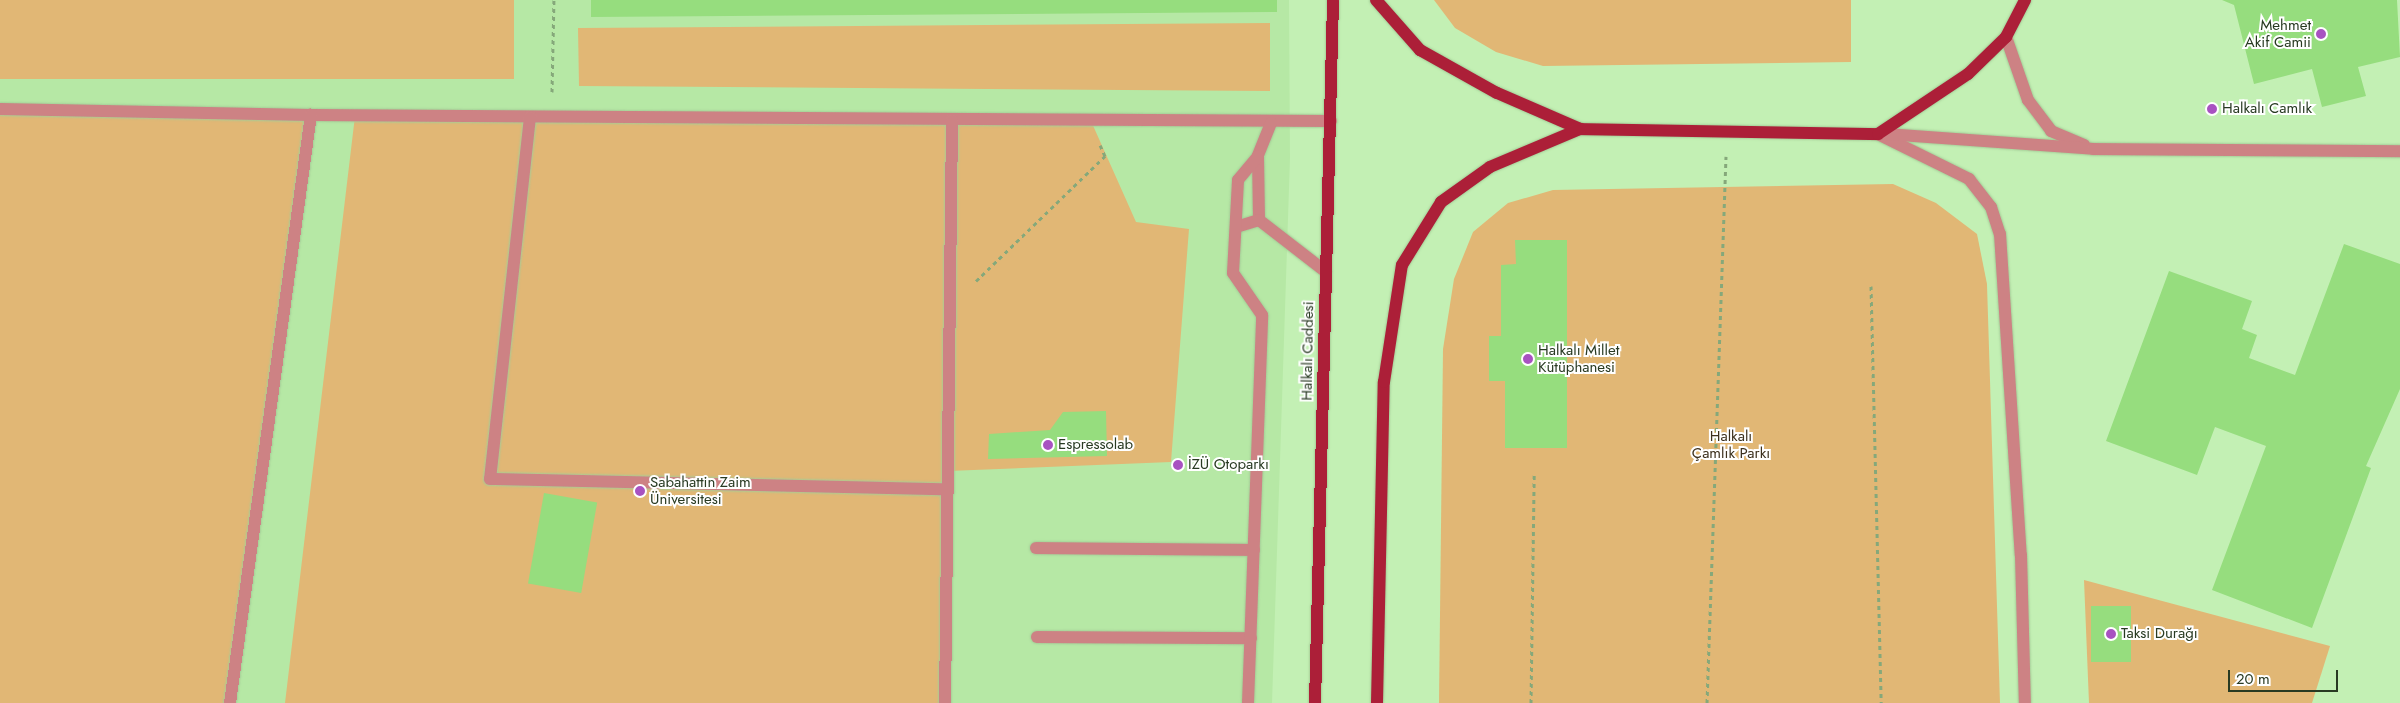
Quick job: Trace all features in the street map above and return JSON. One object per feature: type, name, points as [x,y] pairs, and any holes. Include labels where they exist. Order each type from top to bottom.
[{"type":"main road","name":"Halkalı Caddesi","points":[[1315,703],[1333,0]]},
{"type":"main road","points":[[1376,0],[1420,50],[1497,93],[1580,129],[1878,134],[1968,74],[2006,36],[2025,0]]},
{"type":"main road","points":[[1377,703],[1384,382],[1402,265],[1441,202],[1490,167],[1580,129]]},
{"type":"street","points":[[2006,36],[2028,100],[2051,130],[2093,149]]},
{"type":"street","points":[[0,109],[311,116],[1271,123],[1331,121]]},
{"type":"street","points":[[230,703],[311,116]]},
{"type":"street","points":[[530,117],[490,479],[947,489]]},
{"type":"street","points":[[945,703],[948,308],[952,120]]},
{"type":"street","points":[[1248,703],[1262,315],[1233,273],[1238,180],[1258,156],[1271,123]]},
{"type":"street","points":[[1878,134],[2093,149],[2400,152]]},
{"type":"street","points":[[1878,134],[1969,179],[1991,207],[2000,234],[2021,555],[2025,703]]},
{"type":"street","points":[[1258,156],[1259,220]]},
{"type":"street","points":[[1259,220],[1326,272]]},
{"type":"street","points":[[1236,226],[1259,220]]},
{"type":"street","points":[[1036,548],[1254,550]]},
{"type":"street","points":[[1037,637],[1250,638]]},
{"type":"path","points":[[551,117],[554,0]]},
{"type":"path","points":[[948,308],[1105,156],[1091,121]]},
{"type":"path","points":[[1707,703],[1728,131]]},
{"type":"path","points":[[1871,286],[1881,703]]},
{"type":"path","points":[[1531,703],[1534,475]]},
{"type":"shaded area","name":"Sabahattin Zaim Üniversitesi","points":[[0,0],[1289,0],[1290,158],[1272,703],[0,703]]},
{"type":"green space","points":[[0,0],[514,0],[514,79],[0,79]]},
{"type":"green space","points":[[1434,0],[1851,0],[1851,62],[1543,66],[1496,52],[1455,28]]},
{"type":"green space","points":[[1270,23],[1270,91],[579,86],[578,28]]},
{"type":"green space","points":[[0,109],[311,115],[230,703],[0,703]]},
{"type":"green space","points":[[355,116],[1091,121],[1136,222],[1189,229],[1171,462],[948,471],[945,703],[285,703]]},
{"type":"green space","name":"Halkalı Çamlık Parkı","points":[[1893,184],[1936,203],[1977,234],[1987,284],[2000,703],[1439,703],[1443,349],[1454,279],[1473,232],[1508,203],[1553,190]]},
{"type":"green space","points":[[2084,580],[2330,646],[2312,703],[2089,703]]},
{"type":"building","points":[[591,0],[1277,0],[1277,12],[591,17]]},
{"type":"building","name":"Mehmet Akif Camii","points":[[2222,0],[2397,0],[2400,57],[2358,67],[2366,96],[2322,107],[2312,69],[2254,84],[2234,5]]},
{"type":"building","name":"Halkalı Millet Kütüphanesi","points":[[1515,240],[1567,240],[1567,448],[1505,448],[1505,381],[1489,381],[1489,336],[1501,336],[1501,265],[1516,264]]},
{"type":"building","points":[[2344,244],[2400,264],[2400,389],[2366,466],[2371,468],[2312,628],[2212,590],[2266,446],[2215,427],[2197,475],[2106,441],[2169,271],[2252,301],[2242,329],[2257,335],[2249,358],[2295,375]]},
{"type":"building","name":"Espressolab","points":[[1106,411],[1107,456],[988,459],[989,434],[1050,430],[1063,412]]},
{"type":"building","points":[[544,493],[597,502],[581,593],[528,584]]},
{"type":"building","name":"Taksi Durağı","points":[[2091,606],[2131,606],[2131,662],[2091,662]]},
{"type":"place","name":"Mehmet Akif Camii","points":[[2321,34]]},
{"type":"place","name":"Halkalı Camlık","points":[[2212,109]]},
{"type":"place","name":"Halkalı Millet Kütüphanesi","points":[[1528,359]]},
{"type":"place","name":"Espressolab","points":[[1048,445]]},
{"type":"place","name":"İZÜ Otoparkı","points":[[1178,465]]},
{"type":"place","name":"Sabahattin Zaim Üniversitesi","points":[[640,491]]},
{"type":"place","name":"Taksi Durağı","points":[[2111,634]]}]
